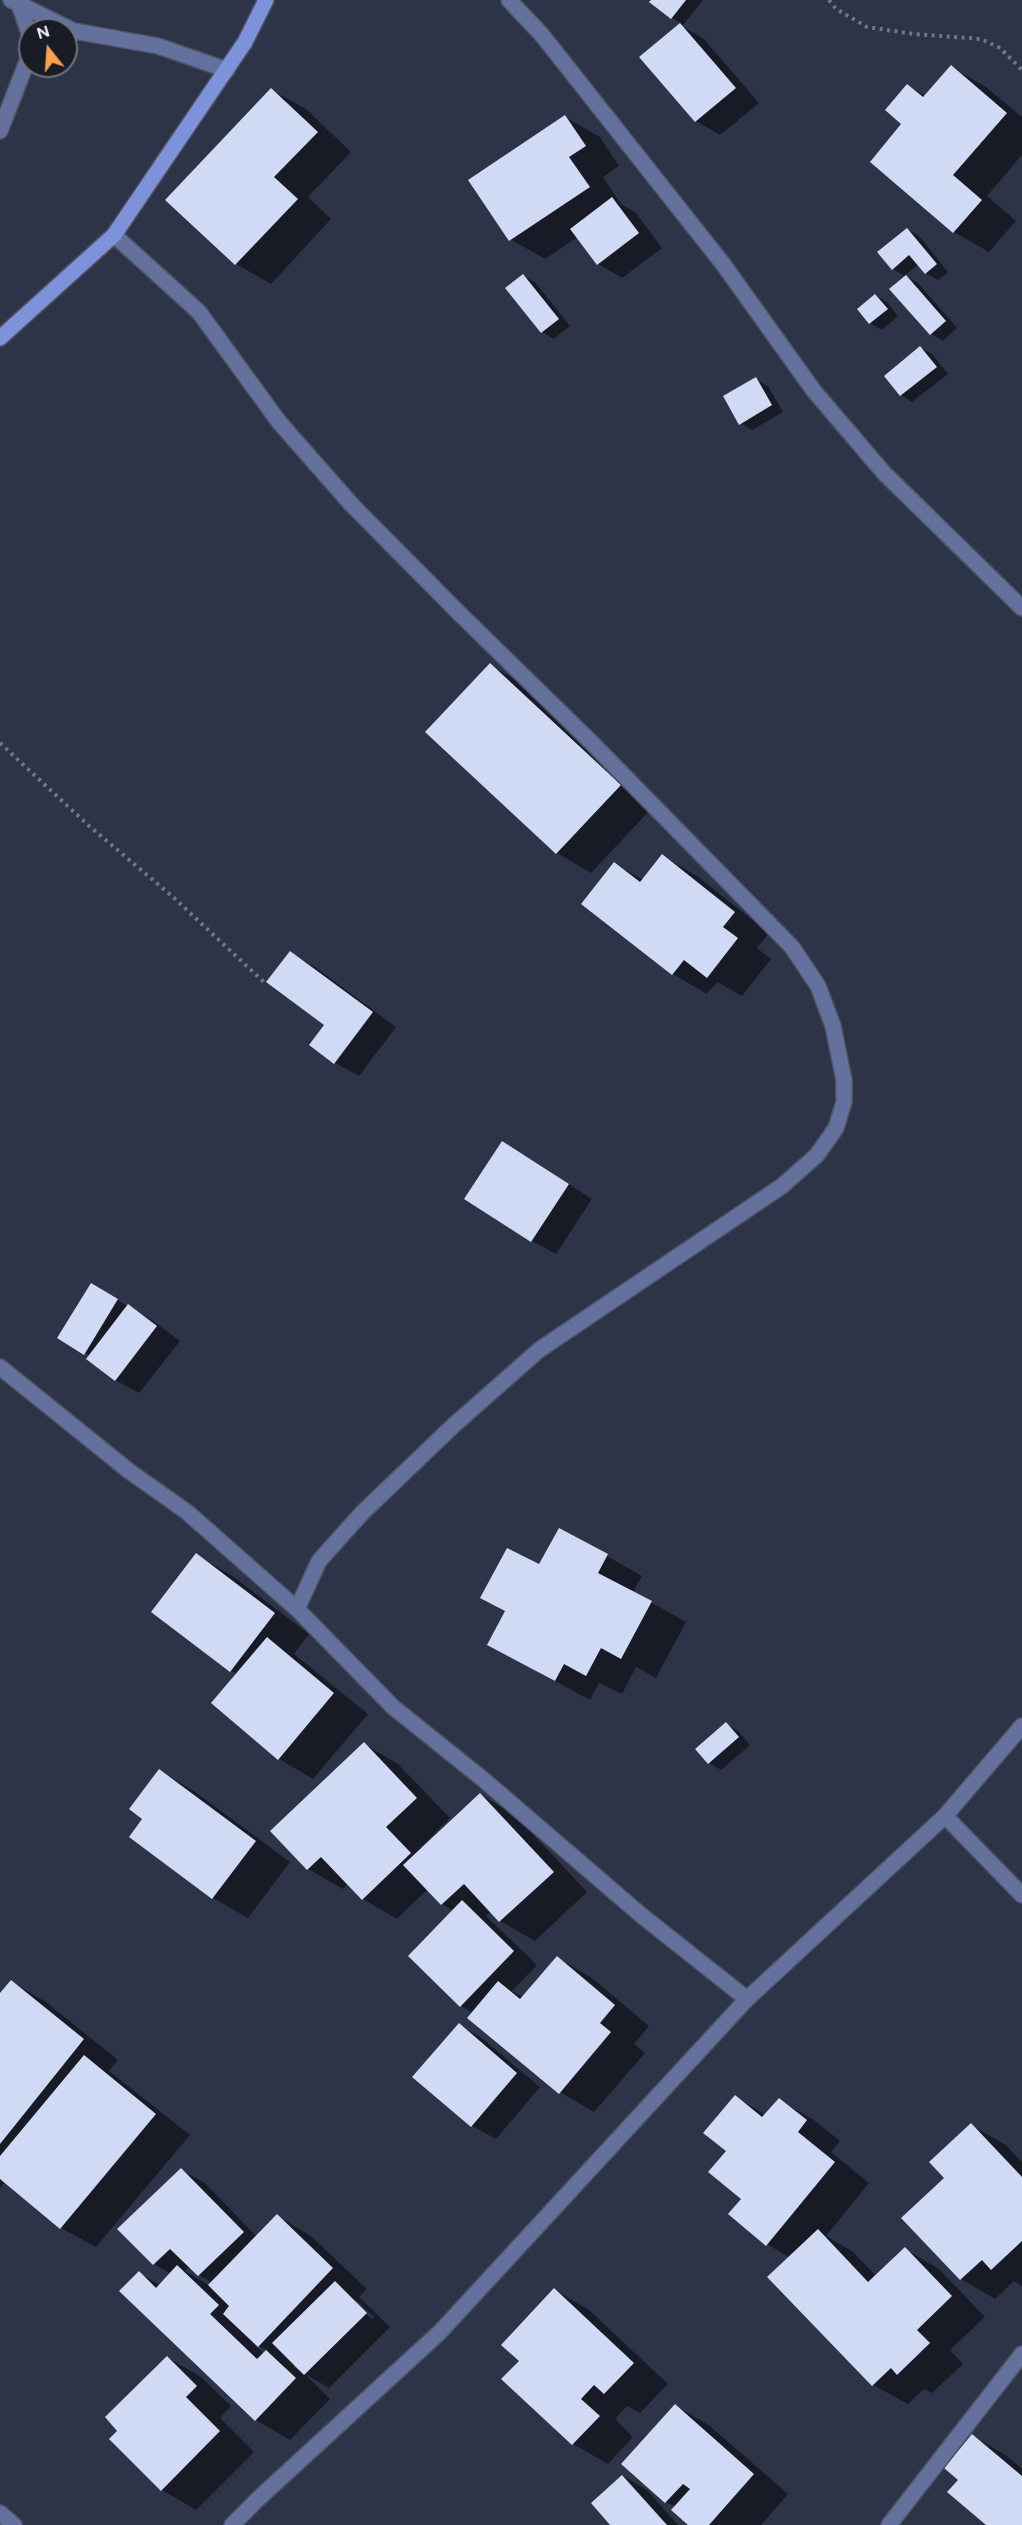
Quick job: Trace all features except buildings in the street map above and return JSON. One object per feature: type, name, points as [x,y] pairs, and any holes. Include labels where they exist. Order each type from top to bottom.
[{"type":"main road","points":[[0,338],[114,235],[227,70],[245,42],[266,0]]},
{"type":"street","points":[[509,0],[542,35],[723,264],[814,391],[884,473],[1022,608]]},
{"type":"street","points":[[15,2],[74,31],[158,46],[227,70]]},
{"type":"street","points":[[15,2],[22,18]]},
{"type":"street","points":[[0,131],[21,78]]},
{"type":"street","points":[[114,235],[199,312],[279,422],[352,506],[590,741],[792,947],[818,986],[833,1026],[844,1080],[844,1102],[836,1128],[817,1155],[782,1186],[539,1350],[454,1425],[362,1513],[320,1561],[297,1609]]},
{"type":"street","points":[[0,1367],[129,1472],[188,1512],[297,1609],[393,1707],[484,1780],[641,1915],[747,1999]]},
{"type":"street","points":[[232,2525],[440,2332],[747,1999],[945,1816],[1022,1726]]},
{"type":"street","points":[[945,1816],[1022,1894]]},
{"type":"street","points":[[889,2525],[1022,2354]]},
{"type":"street","points":[[0,2513],[14,2525]]},
{"type":"path","points":[[830,0],[836,9],[867,27],[914,34],[981,39],[1000,48],[1022,70]]},
{"type":"path","points":[[0,743],[88,825],[173,897],[266,984]]}]
